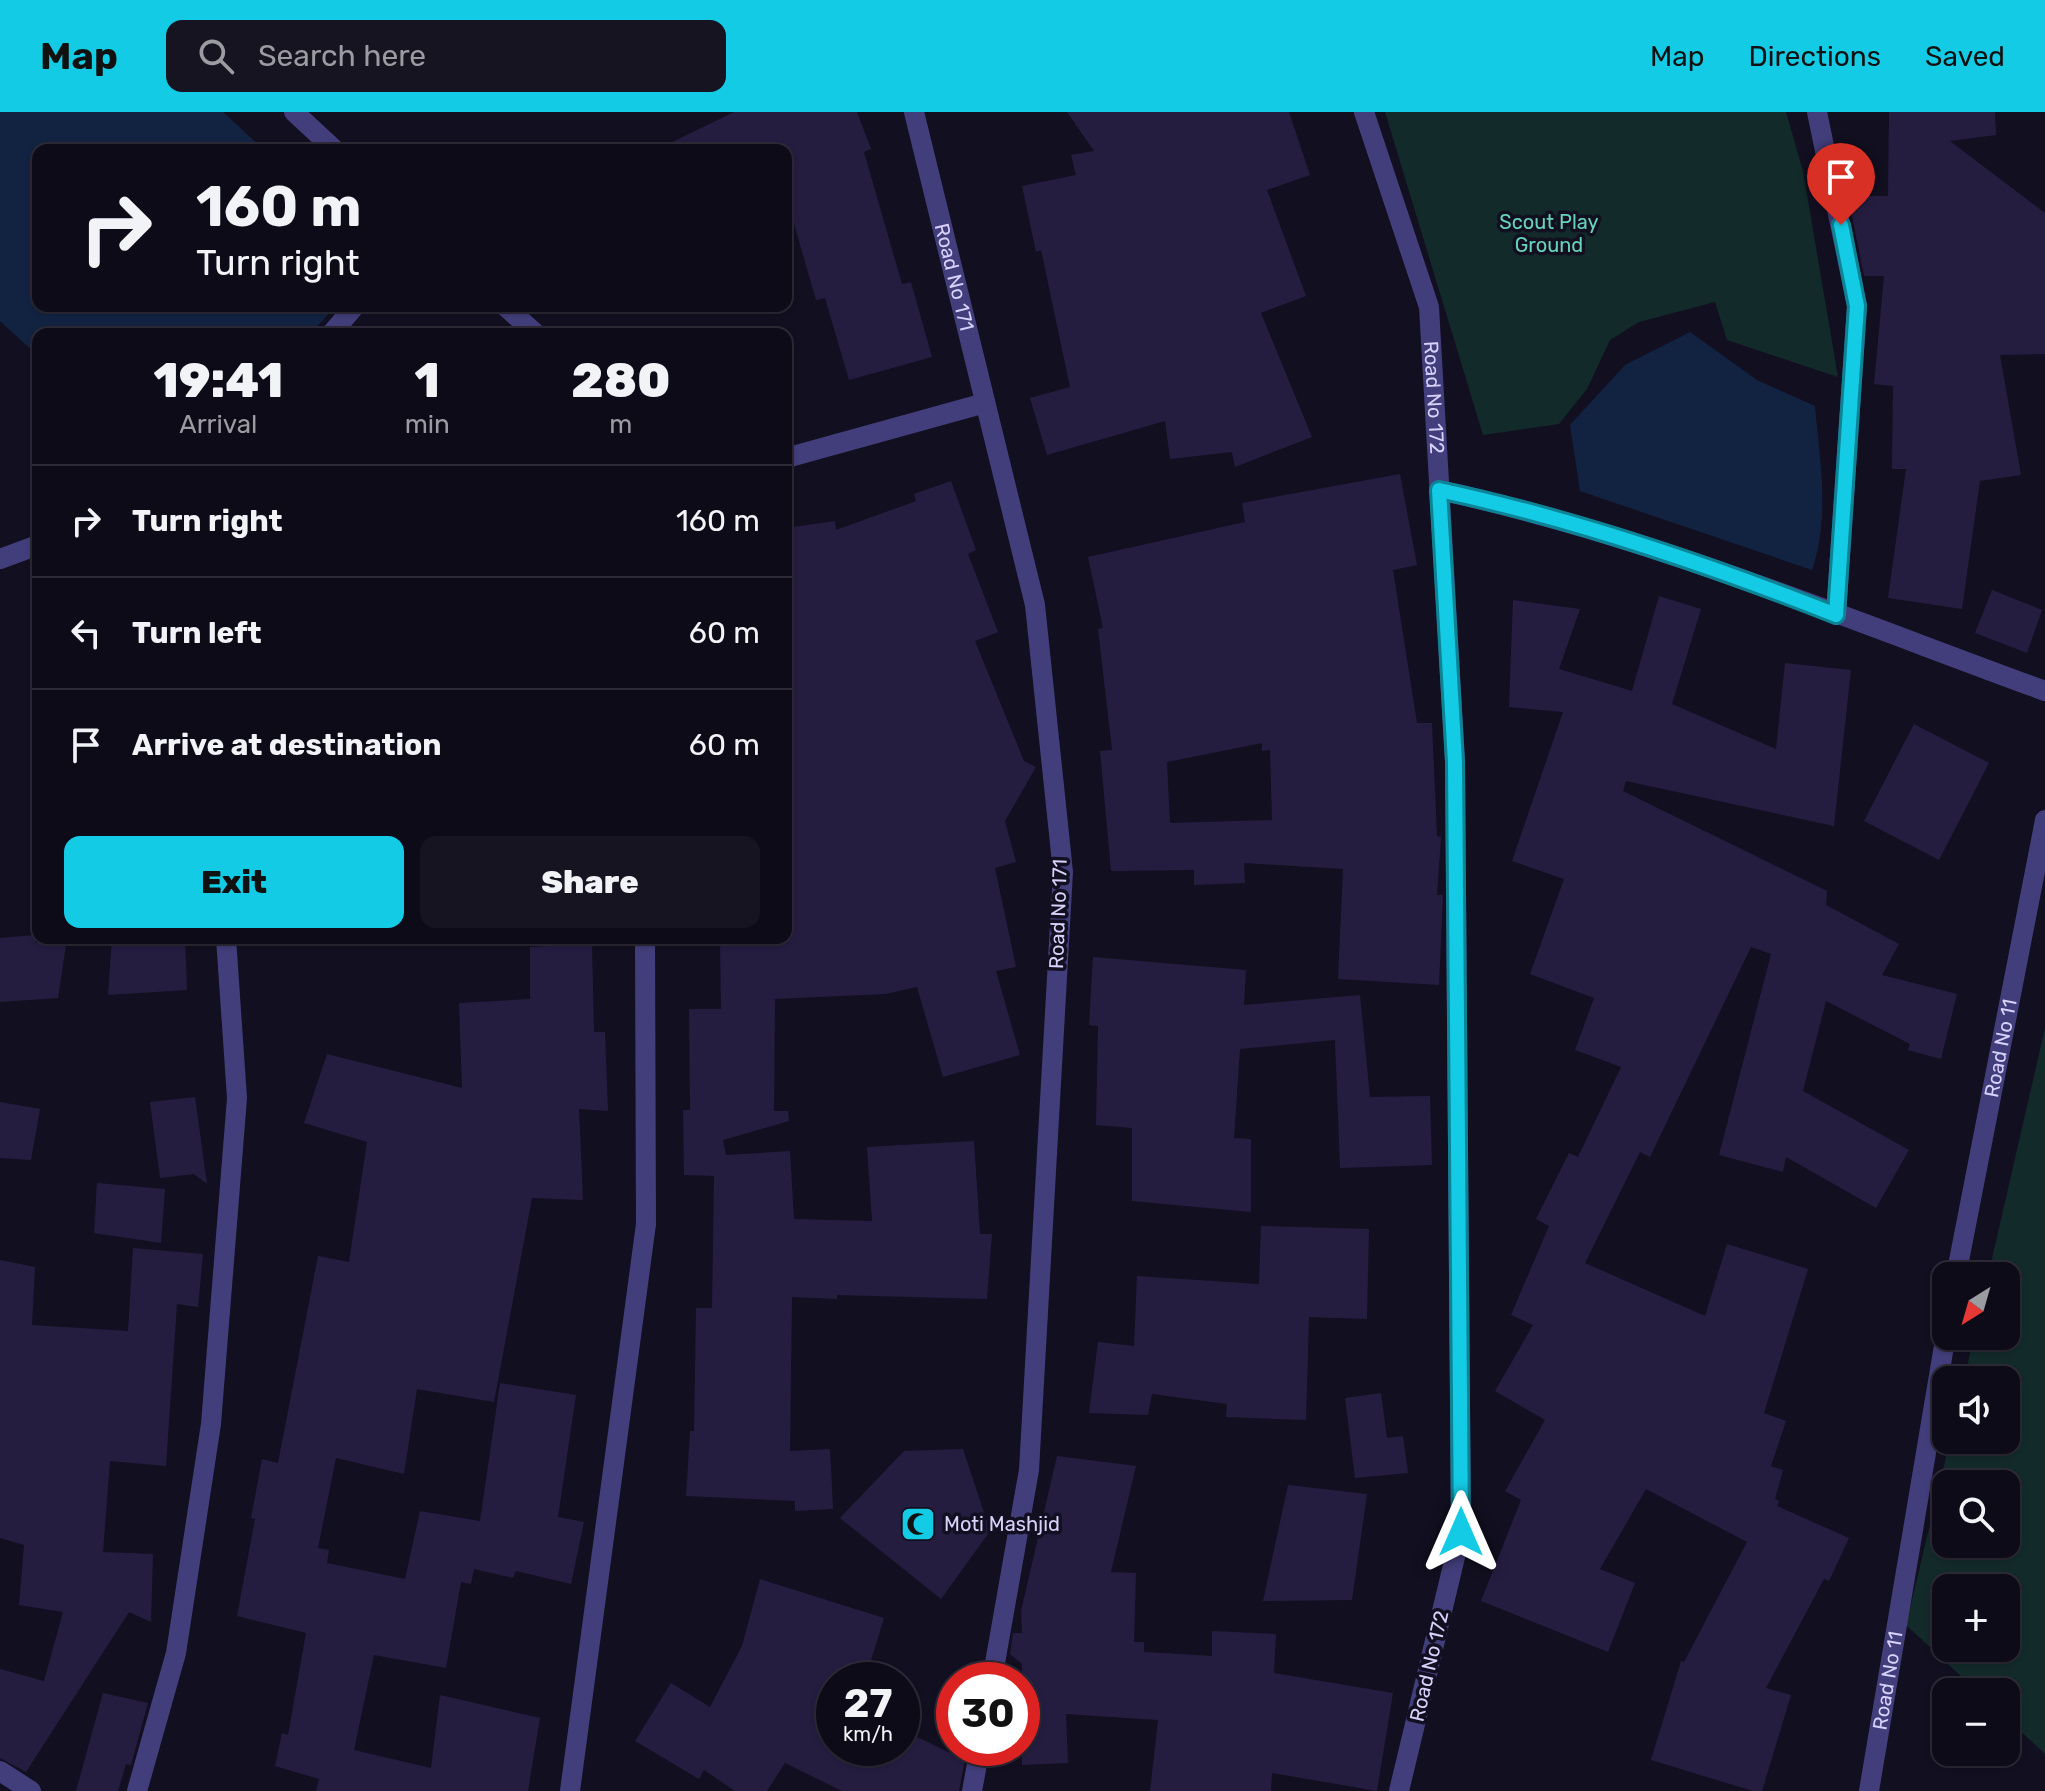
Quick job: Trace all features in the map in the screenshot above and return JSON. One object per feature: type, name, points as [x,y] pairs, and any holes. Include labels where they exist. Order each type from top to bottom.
[{"type":"street","points":[[294,112],[329,144]]},
{"type":"street","name":"Road No 171","points":[[914,112],[1035,605],[1063,872],[1029,1470],[995,1662]]},
{"type":"street","name":"Road No 172","points":[[1364,112],[1429,307],[1455,762],[1461,1532],[1399,1791]]},
{"type":"street","points":[[1817,112],[1857,306],[1836,615]]},
{"type":"street","points":[[336,328],[350,312]]},
{"type":"street","points":[[512,312],[529,328]]},
{"type":"street","points":[[792,456],[985,403]]},
{"type":"street","points":[[1439,490],[1518,507],[1719,569],[2045,691]]},
{"type":"street","points":[[0,559],[32,547]]},
{"type":"street","name":"Road No 11","points":[[1959,1262],[2045,820]]},
{"type":"street","points":[[137,1791],[176,1653],[211,1424],[237,1098],[226,944]]},
{"type":"street","points":[[570,1791],[646,1224],[645,944]]},
{"type":"street","name":"Road No 11","points":[[1869,1791],[1943,1350]]},
{"type":"street","points":[[972,1791],[977,1766]]},
{"type":"street","points":[[0,1771],[31,1791]]},
{"type":"green space","name":"Scout Play Ground","points":[[1385,112],[1786,112],[1803,171],[1838,377],[1727,340],[1715,302],[1639,322],[1610,340],[1587,389],[1559,424],[1483,435]]},
{"type":"green space","points":[[2045,1028],[2045,1754],[2020,1731],[2020,1678],[1963,1678],[1946,1662],[2020,1662],[2020,1574],[1932,1574],[1932,1649],[1906,1625],[1932,1516],[1932,1558],[2020,1558],[2020,1470],[1943,1470],[1947,1454],[2020,1454],[2020,1366],[1967,1366],[1971,1350],[2020,1350],[2020,1262],[1991,1262]]},
{"type":"water","points":[[0,112],[223,112],[258,144],[32,144],[32,312],[330,312],[316,328],[32,328],[32,350],[0,321]]},
{"type":"water","points":[[1690,332],[1757,380],[1815,406],[1822,509],[1818,550],[1812,570],[1580,491],[1570,425],[1625,365]]},
{"type":"building","points":[[734,112],[857,112],[871,149],[864,152],[902,284],[911,282],[932,357],[849,380],[825,298],[816,300],[792,217],[792,144],[668,144]]},
{"type":"building","points":[[1067,112],[1289,112],[1310,175],[1267,190],[1306,296],[1261,313],[1312,437],[1235,467],[1232,452],[1170,459],[1165,421],[1047,455],[1030,398],[1070,387],[1041,250],[1036,252],[1022,186],[1076,175],[1071,155],[1094,151]]},
{"type":"building","points":[[1889,112],[1995,112],[1996,135],[1950,141],[2045,213],[2045,354],[2000,355],[2021,475],[1980,481],[1962,609],[1888,598],[1906,469],[1892,469],[1893,386],[1874,384],[1884,276],[1864,276],[1848,196],[1888,196]]},
{"type":"building","points":[[1400,474],[1417,565],[1393,570],[1417,723],[1432,723],[1437,836],[1441,837],[1437,895],[1443,895],[1439,985],[1338,979],[1343,869],[1244,863],[1245,883],[1194,885],[1194,870],[1111,871],[1100,751],[1112,750],[1098,629],[1103,628],[1088,557],[1245,522],[1242,503]],"holes":[[[1262,743],[1262,751],[1270,750],[1272,820],[1170,823],[1167,762]]]},
{"type":"building","points":[[951,481],[976,550],[968,554],[998,632],[975,641],[1024,761],[1036,767],[1005,821],[1016,862],[995,868],[1016,967],[996,971],[1020,1055],[943,1077],[917,987],[885,994],[775,999],[774,1111],[788,1111],[789,1121],[723,1140],[726,1155],[790,1151],[794,1219],[872,1221],[867,1147],[974,1141],[980,1234],[992,1234],[987,1299],[837,1295],[837,1299],[792,1297],[790,1451],[830,1449],[833,1509],[795,1511],[795,1501],[686,1496],[690,1431],[694,1431],[696,1308],[712,1308],[714,1176],[684,1175],[683,1110],[690,1110],[689,1009],[721,1009],[720,944],[792,944],[792,527],[835,521],[836,530],[916,501],[914,494]]},
{"type":"building","points":[[1992,590],[2042,610],[2027,653],[1975,633]]},
{"type":"building","points":[[1659,596],[1701,609],[1672,704],[1776,749],[1785,663],[1851,670],[1834,826],[1626,781],[1623,791],[1827,891],[1826,905],[1899,944],[1882,975],[1957,994],[1941,1059],[1908,1050],[1910,1044],[1826,1001],[1803,1091],[1909,1150],[1876,1208],[1786,1157],[1783,1172],[1719,1155],[1771,954],[1751,947],[1650,1157],[1640,1152],[1585,1263],[1705,1316],[1727,1244],[1808,1269],[1764,1413],[1786,1421],[1771,1466],[1783,1470],[1775,1499],[1779,1501],[1777,1506],[1849,1538],[1829,1581],[1824,1579],[1766,1688],[1791,1695],[1762,1791],[1753,1791],[1651,1760],[1681,1661],[1684,1662],[1747,1542],[1646,1489],[1600,1569],[1635,1583],[1608,1652],[1481,1601],[1521,1500],[1505,1491],[1545,1420],[1495,1391],[1533,1325],[1511,1315],[1549,1226],[1536,1219],[1569,1153],[1578,1157],[1621,1067],[1575,1050],[1594,998],[1530,974],[1564,879],[1512,861],[1563,712],[1509,707],[1513,600],[1580,609],[1559,669],[1632,691]]},
{"type":"building","points":[[1914,724],[1989,763],[1939,860],[1864,821]]},
{"type":"building","points":[[32,935],[32,944],[66,944],[58,998],[0,1002],[0,938]]},
{"type":"building","points":[[112,944],[185,944],[187,990],[108,995]]},
{"type":"building","points":[[592,944],[594,1032],[605,1032],[608,1111],[579,1109],[583,1200],[532,1198],[494,1402],[417,1389],[404,1474],[336,1458],[318,1548],[329,1550],[327,1563],[405,1579],[420,1511],[480,1521],[500,1383],[576,1395],[558,1517],[584,1522],[571,1584],[516,1571],[513,1578],[474,1569],[471,1584],[461,1582],[446,1668],[374,1655],[354,1750],[431,1768],[440,1695],[540,1718],[528,1791],[316,1791],[319,1779],[275,1766],[282,1733],[288,1735],[306,1633],[237,1616],[255,1519],[251,1518],[262,1459],[278,1463],[318,1256],[349,1262],[367,1142],[304,1123],[327,1054],[462,1088],[459,1003],[530,999],[530,947]]},
{"type":"building","points":[[1093,957],[1246,970],[1244,1005],[1360,995],[1370,1097],[1430,1096],[1432,1165],[1340,1168],[1335,1040],[1240,1049],[1234,1138],[1251,1139],[1251,1212],[1132,1201],[1132,1128],[1096,1125],[1098,1026],[1089,1025]]},
{"type":"building","points":[[195,1097],[207,1184],[194,1174],[160,1178],[150,1102]]},
{"type":"building","points":[[0,1102],[40,1109],[31,1160],[0,1158]]},
{"type":"building","points":[[97,1183],[165,1189],[161,1243],[94,1233]]},
{"type":"building","points":[[1261,1226],[1369,1229],[1367,1319],[1309,1317],[1306,1420],[1226,1417],[1227,1404],[1152,1394],[1148,1415],[1089,1413],[1098,1342],[1134,1346],[1137,1276],[1259,1284]]},
{"type":"building","points":[[133,1248],[203,1254],[198,1307],[177,1304],[166,1466],[110,1461],[103,1552],[153,1554],[151,1622],[129,1612],[26,1772],[0,1758],[0,1669],[44,1681],[63,1612],[19,1605],[24,1545],[0,1538],[0,1260],[35,1267],[32,1325],[128,1331]]},
{"type":"building","points":[[1381,1393],[1387,1438],[1403,1436],[1408,1473],[1355,1478],[1345,1398]]},
{"type":"building","name":"Moti Mashjid","points":[[963,1449],[990,1531],[941,1599],[840,1518],[904,1451]]},
{"type":"building","points":[[1057,1456],[1136,1466],[1111,1572],[1136,1573],[1134,1642],[1144,1642],[1144,1652],[1212,1656],[1212,1631],[1276,1634],[1274,1673],[1393,1693],[1377,1791],[1272,1773],[1271,1791],[1150,1791],[1158,1720],[1066,1714],[1068,1763],[1040,1764],[1040,1662],[1020,1662],[1010,1654],[1013,1633],[1022,1633],[1021,1611]]},
{"type":"building","points":[[1288,1485],[1367,1494],[1352,1600],[1263,1601]]},
{"type":"building","points":[[760,1579],[884,1618],[871,1662],[816,1662],[816,1766],[920,1766],[920,1739],[936,1746],[936,1766],[964,1766],[959,1791],[842,1791],[785,1763],[767,1791],[735,1791],[704,1770],[699,1779],[635,1741],[671,1683],[710,1707],[742,1646]]},
{"type":"building","points":[[103,1693],[148,1703],[131,1765],[126,1764],[118,1791],[76,1791]]},
{"type":"place","name":"Moti Mashjid","points":[[918,1524]]},
{"type":"route","points":[[1461,1532],[1455,762],[1439,490],[1518,507],[1719,569],[1836,615],[1857,306],[1841,225]]}]
